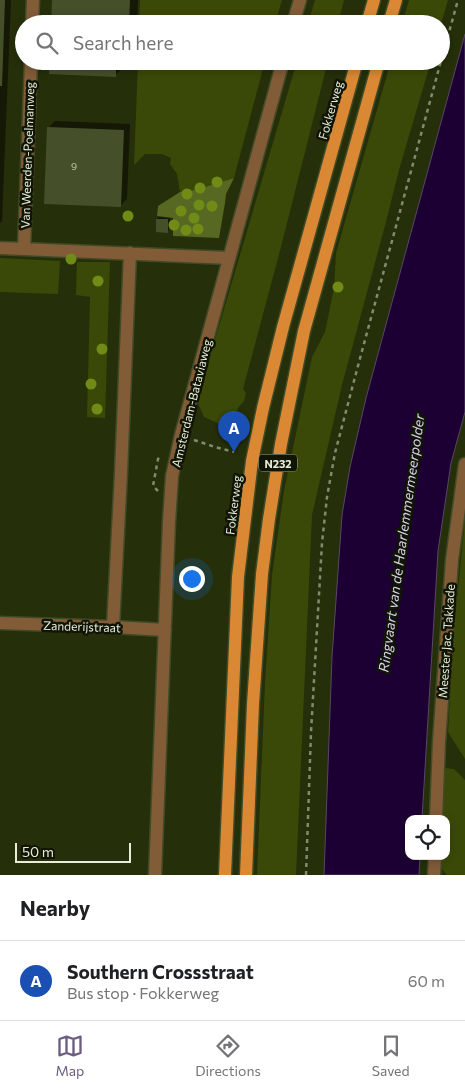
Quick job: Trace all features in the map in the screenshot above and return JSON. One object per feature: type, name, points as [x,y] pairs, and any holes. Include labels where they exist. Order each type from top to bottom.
[{"type":"main road","points":[[370,15],[374,0]]},
{"type":"main road","points":[[392,15],[396,0]]},
{"type":"main road","name":"Fokkerweg","points":[[225,875],[238,577],[252,461],[283,327],[354,70]]},
{"type":"main road","name":"N232","points":[[246,875],[254,694],[262,574],[281,444],[304,332],[377,70]]},
{"type":"street","points":[[32,15],[33,0]]},
{"type":"street","points":[[296,15],[300,0]]},
{"type":"street","name":"Van Weerden-Poelmanweg","points":[[24,249],[30,70]]},
{"type":"street","name":"Amsterdam-Bataviaweg","points":[[155,875],[172,476],[181,436],[281,70]]},
{"type":"street","points":[[0,248],[229,258]]},
{"type":"street","points":[[113,627],[130,253]]},
{"type":"street","name":"Meester Jac. Takkade","points":[[436,815],[439,742],[452,560],[465,464]]},
{"type":"street","name":"Zanderijstraat","points":[[0,623],[164,630]]},
{"type":"street","points":[[434,860],[434,875]]},
{"type":"path","points":[[450,29],[458,0]]},
{"type":"path","points":[[306,875],[311,732],[322,543],[327,497],[335,453],[439,70]]},
{"type":"path","points":[[181,436],[215,448],[234,452]]},
{"type":"green space","points":[[140,0],[282,0],[278,15],[139,15]]},
{"type":"green space","points":[[315,0],[344,0],[340,15],[311,15]]},
{"type":"green space","points":[[409,0],[448,0],[444,15],[405,15]]},
{"type":"green space","points":[[138,70],[263,70],[234,178],[195,190],[180,192],[177,174],[170,164],[171,158],[162,154],[145,154],[134,165]]},
{"type":"green space","points":[[294,70],[326,70],[243,389],[246,393],[244,401],[230,424],[222,425],[204,417],[197,401]]},
{"type":"green space","points":[[388,70],[428,70],[399,170],[342,385],[312,515],[296,875],[257,875],[265,683],[272,575],[284,491],[312,357],[325,332],[334,288],[336,253]]},
{"type":"green space","points":[[234,178],[226,194],[219,238],[173,236],[173,218],[157,216],[158,206],[180,192],[195,190]]},
{"type":"green space","points":[[0,258],[60,261],[58,294],[0,292]]},
{"type":"green space","points":[[77,262],[110,262],[105,418],[87,417],[90,297],[76,295]]},
{"type":"green space","points":[[465,519],[465,759],[448,732],[454,630]]},
{"type":"green space","points":[[444,768],[454,769],[465,780],[465,875],[447,875],[440,867],[440,860],[450,860],[450,815],[442,815]]},
{"type":"water","name":"Ringvaart van de Haarlemmermeerpolder","points":[[465,34],[465,412],[451,463],[438,551],[422,815],[405,815],[405,860],[420,860],[419,875],[324,875],[332,657],[342,515],[350,467],[366,398]]},
{"type":"building","points":[[0,0],[5,0],[2,86],[0,86]]},
{"type":"building","points":[[52,0],[130,0],[129,15],[51,15]]},
{"type":"building","points":[[49,70],[116,70],[116,77],[49,74]]},
{"type":"building","points":[[47,127],[124,130],[121,207],[44,204]]},
{"type":"building","points":[[156,219],[168,219],[168,233],[156,232]]},
{"type":"place","name":"Southern Crossstraat","points":[[234,452]]}]
